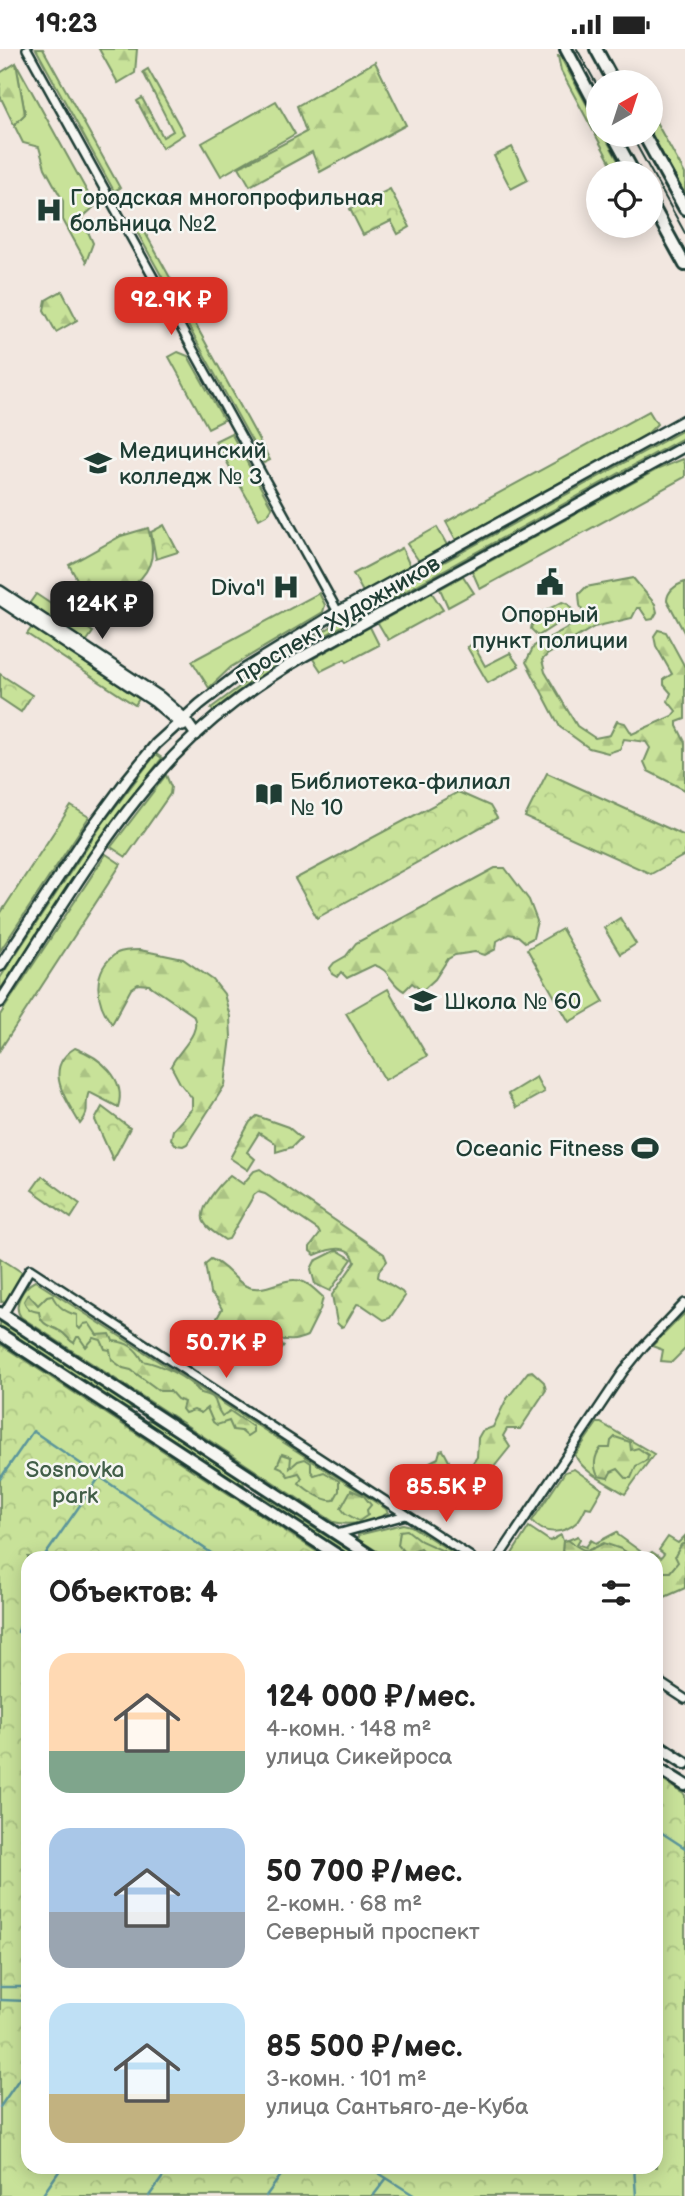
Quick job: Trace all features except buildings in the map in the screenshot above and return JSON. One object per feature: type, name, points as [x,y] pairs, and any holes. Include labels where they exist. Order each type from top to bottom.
[{"type":"main road","points":[[566,49],[586,86]]},
{"type":"main road","points":[[596,49],[607,70]]},
{"type":"main road","points":[[650,147],[685,209]]},
{"type":"main road","points":[[663,226],[685,265]]},
{"type":"main road","points":[[1,1314],[363,1551]]},
{"type":"main road","points":[[0,1334],[331,1551]]},
{"type":"main road","points":[[129,1419],[136,1418],[140,1412],[139,1404]]},
{"type":"main road","points":[[252,1500],[251,1492],[255,1486],[261,1484]]},
{"type":"main road","points":[[663,1749],[685,1763]]},
{"type":"main road","points":[[663,1772],[685,1786]]},
{"type":"street","points":[[27,49],[338,612]]},
{"type":"street","name":"проспект Художников","points":[[0,966],[97,819],[143,760],[181,721],[245,669],[338,612],[685,420]]},
{"type":"street","name":"проспект Художников","points":[[0,1002],[114,830],[173,758],[246,693],[292,663],[685,446]]},
{"type":"street","points":[[0,591],[160,697],[196,735]]},
{"type":"street","points":[[0,600],[181,721]]},
{"type":"street","points":[[1,1314],[30,1269],[462,1551]]},
{"type":"street","points":[[503,1551],[623,1372],[685,1303]]},
{"type":"street","points":[[337,1534],[406,1515]]},
{"type":"street","points":[[663,1685],[685,1699]]},
{"type":"green space","points":[[36,49],[43,49],[120,188],[114,191]]},
{"type":"green space","points":[[99,49],[137,49],[135,73],[118,83]]},
{"type":"green space","points":[[558,56],[586,103],[586,117],[561,71]]},
{"type":"green space","points":[[375,62],[406,125],[320,172],[312,152],[250,186],[239,167],[306,132],[297,106]]},
{"type":"green space","points":[[16,63],[95,206],[82,218],[93,243],[86,262],[63,220],[63,201],[45,168],[39,147],[23,143],[14,125],[25,114]]},
{"type":"green space","points":[[16,63],[25,114],[14,125],[0,96],[0,73]]},
{"type":"green space","points":[[148,69],[184,134],[162,148],[137,101],[142,98],[163,137],[173,131],[143,72]]},
{"type":"green space","points":[[276,101],[295,134],[221,176],[202,143]]},
{"type":"green space","points":[[663,135],[685,174],[685,195],[659,147],[663,147]]},
{"type":"green space","points":[[512,147],[528,180],[511,189],[494,156]]},
{"type":"green space","points":[[602,147],[611,147],[618,161],[610,161]]},
{"type":"green space","points":[[390,189],[410,227],[398,234],[391,221],[363,235],[350,209]]},
{"type":"green space","points":[[137,218],[178,292],[172,295],[131,221]]},
{"type":"green space","points":[[62,291],[77,320],[56,332],[44,310],[46,300]]},
{"type":"green space","points":[[181,298],[270,460],[264,463],[175,302]]},
{"type":"green space","points":[[178,352],[188,356],[224,420],[208,428],[169,357]]},
{"type":"green space","points":[[649,411],[657,424],[647,434],[456,540],[446,522]]},
{"type":"green space","points":[[685,429],[685,437],[370,611],[366,605]]},
{"type":"green space","points":[[231,433],[272,508],[259,519],[215,441]]},
{"type":"green space","points":[[683,459],[685,477],[480,589],[472,571],[656,470]]},
{"type":"green space","points":[[164,525],[178,552],[156,559],[151,532]]},
{"type":"green space","points":[[437,527],[447,545],[419,561],[407,544]]},
{"type":"green space","points":[[148,528],[152,545],[151,558],[146,572],[135,584],[115,592],[82,588],[69,565],[121,536]]},
{"type":"green space","points":[[402,548],[410,566],[363,592],[353,574]]},
{"type":"green space","points":[[463,576],[474,593],[448,607],[440,589]]},
{"type":"green space","points":[[633,578],[655,604],[657,612],[653,619],[648,620],[640,608],[637,608],[632,618],[594,627],[542,660],[545,672],[577,726],[595,738],[610,735],[617,721],[625,723],[632,734],[672,716],[676,711],[668,701],[671,693],[664,685],[664,679],[672,674],[656,646],[654,636],[658,630],[666,632],[685,667],[685,719],[677,722],[677,726],[685,742],[685,790],[648,771],[644,762],[650,748],[646,742],[624,739],[620,749],[608,753],[589,748],[560,727],[526,662],[534,646],[585,618],[579,594],[586,587]]},
{"type":"green space","points":[[685,582],[685,634],[667,600],[673,588]]},
{"type":"green space","points":[[319,593],[325,605],[323,612],[231,667],[209,688],[192,661]]},
{"type":"green space","points":[[432,593],[443,610],[388,640],[378,623]]},
{"type":"green space","points":[[36,594],[93,632],[86,642],[29,604]]},
{"type":"green space","points":[[562,602],[568,604],[573,611],[538,636],[531,629],[535,619]]},
{"type":"green space","points":[[359,610],[362,615],[285,660],[213,711],[211,708],[274,661]]},
{"type":"green space","points":[[32,627],[139,699],[135,705],[27,634]]},
{"type":"green space","points":[[370,627],[379,645],[347,662],[345,659],[321,671],[313,659]]},
{"type":"green space","points":[[473,644],[485,666],[510,653],[519,666],[488,683],[467,647]]},
{"type":"green space","points":[[0,674],[32,695],[21,712],[0,698]]},
{"type":"green space","points":[[156,754],[162,758],[109,826],[0,990],[0,978],[103,823]]},
{"type":"green space","points":[[547,773],[685,836],[685,855],[651,874],[525,817]]},
{"type":"green space","points":[[166,775],[171,787],[170,794],[126,857],[111,847]]},
{"type":"green space","points":[[458,792],[490,806],[497,818],[317,918],[295,879]]},
{"type":"green space","points":[[71,806],[89,817],[0,951],[0,914]]},
{"type":"green space","points":[[106,854],[121,864],[0,1050],[0,1015]]},
{"type":"green space","points":[[495,868],[505,868],[529,900],[537,921],[533,938],[525,942],[518,936],[509,934],[497,941],[496,949],[485,955],[475,952],[455,955],[448,959],[435,979],[422,991],[412,983],[404,991],[383,970],[374,965],[347,978],[341,972],[337,977],[332,974],[330,968],[346,956],[356,943]]},
{"type":"green space","points":[[620,918],[636,944],[620,954],[604,928]]},
{"type":"green space","points":[[562,929],[604,1002],[569,1022],[527,949]]},
{"type":"green space","points":[[140,950],[183,959],[213,980],[224,994],[230,1017],[231,1037],[225,1085],[187,1144],[183,1146],[176,1145],[171,1139],[173,1130],[192,1109],[192,1098],[171,1066],[192,1035],[195,1028],[193,1015],[149,985],[138,984],[131,989],[112,1024],[99,996],[100,977],[109,960],[119,952]]},
{"type":"green space","points":[[388,989],[427,1056],[385,1080],[346,1013]]},
{"type":"green space","points":[[75,1048],[94,1057],[109,1070],[119,1087],[120,1097],[118,1107],[89,1092],[87,1112],[80,1124],[64,1094],[58,1074],[65,1056]]},
{"type":"green space","points":[[536,1077],[544,1092],[516,1108],[508,1094]]},
{"type":"green space","points":[[102,1107],[130,1128],[113,1160],[95,1120]]},
{"type":"green space","points":[[257,1116],[288,1127],[301,1138],[292,1147],[276,1152],[276,1144],[259,1133],[247,1152],[255,1159],[248,1170],[230,1158],[250,1122]]},
{"type":"green space","points":[[260,1169],[384,1254],[387,1261],[378,1277],[405,1296],[390,1318],[384,1320],[357,1304],[341,1327],[337,1323],[332,1295],[355,1262],[352,1256],[344,1249],[315,1255],[310,1251],[310,1247],[320,1234],[318,1230],[265,1194],[258,1192],[254,1195],[229,1239],[225,1240],[208,1227],[204,1222],[204,1210],[221,1184],[230,1175],[243,1184],[254,1171]]},
{"type":"green space","points":[[42,1176],[80,1204],[71,1218],[32,1190]]},
{"type":"green space","points":[[337,1250],[352,1259],[330,1291],[315,1284],[311,1269],[315,1261]]},
{"type":"green space","points":[[0,1258],[23,1273],[7,1301],[1,1302]]},
{"type":"green space","points":[[211,1259],[241,1283],[252,1288],[295,1280],[314,1289],[323,1297],[320,1310],[307,1336],[293,1340],[241,1342],[230,1336],[217,1318],[222,1309],[210,1293],[205,1264]]},
{"type":"green space","points":[[35,1281],[386,1509],[388,1513],[362,1522],[334,1522],[21,1317],[18,1302],[26,1287]]},
{"type":"green space","points":[[28,1294],[38,1305],[52,1295],[62,1308],[77,1315],[77,1326],[80,1329],[89,1323],[97,1335],[110,1334],[113,1341],[131,1347],[143,1361],[159,1365],[189,1382],[201,1393],[211,1396],[222,1416],[230,1411],[253,1427],[253,1432],[247,1436],[241,1431],[233,1430],[229,1421],[217,1425],[207,1408],[201,1413],[194,1410],[185,1413],[182,1409],[184,1402],[170,1391],[160,1391],[112,1360],[110,1350],[105,1349],[101,1340],[94,1338],[86,1347],[79,1337],[74,1343],[62,1332],[44,1323],[39,1312],[25,1304]]},
{"type":"green space","points":[[685,1313],[685,1349],[672,1362],[661,1361],[663,1350],[652,1346]]},
{"type":"green space","points":[[0,1320],[130,1406],[131,1411],[127,1411],[0,1327]]},
{"type":"green space","points":[[252,1324],[284,1346],[272,1364],[239,1343]]},
{"type":"green space","name":"Sosnovka park","points":[[0,1344],[316,1551],[21,1551],[21,2174],[663,2174],[663,1781],[685,1795],[685,2196],[0,2196]]},
{"type":"green space","points":[[532,1371],[544,1382],[546,1390],[520,1429],[507,1429],[503,1436],[510,1447],[494,1467],[480,1492],[476,1495],[433,1472],[429,1467],[430,1462],[438,1458],[443,1450],[450,1463],[447,1467],[449,1471],[459,1471],[464,1475],[477,1457],[478,1438],[482,1431],[493,1427],[506,1400],[528,1372]]},
{"type":"green space","points":[[151,1420],[243,1481],[244,1485],[241,1486],[149,1424],[148,1421]]},
{"type":"green space","points":[[597,1423],[654,1454],[625,1494],[590,1472],[575,1455]]},
{"type":"green space","points":[[615,1437],[630,1442],[631,1450],[638,1448],[648,1455],[647,1460],[636,1466],[631,1478],[626,1478],[618,1469],[611,1472],[608,1478],[596,1473],[597,1454],[601,1448],[610,1448]]},
{"type":"green space","points":[[282,1454],[291,1457],[290,1468],[305,1459],[311,1463],[314,1475],[324,1472],[339,1481],[339,1491],[334,1500],[321,1497],[302,1486],[299,1483],[302,1478],[299,1473],[288,1476],[277,1466]]},
{"type":"green space","points":[[574,1469],[602,1489],[591,1508],[586,1507],[571,1526],[553,1532],[542,1529],[532,1521],[565,1472]]},
{"type":"green space","points":[[351,1490],[363,1495],[371,1505],[367,1510],[368,1515],[359,1521],[341,1508]]},
{"type":"green space","points":[[260,1496],[264,1496],[350,1551],[339,1551],[261,1500]]},
{"type":"green space","points":[[403,1524],[411,1526],[451,1551],[377,1551],[358,1539],[358,1535]]},
{"type":"green space","points":[[529,1527],[550,1541],[561,1535],[563,1541],[562,1551],[514,1551]]},
{"type":"green space","points":[[407,1530],[421,1541],[444,1551],[422,1551],[420,1548],[403,1551],[398,1545],[400,1531]]},
{"type":"green space","points":[[617,1532],[640,1551],[579,1550],[568,1540],[578,1536],[580,1539],[577,1544],[586,1547],[591,1540],[596,1543]]},
{"type":"green space","points":[[685,1536],[679,1562],[670,1572],[663,1572],[664,1554],[659,1550],[668,1537],[678,1543]]},
{"type":"green space","points":[[568,1540],[585,1550],[604,1543],[624,1551],[562,1551],[563,1541]]},
{"type":"green space","points":[[685,1543],[685,1588],[663,1598],[663,1572],[670,1572],[678,1562],[675,1556]]},
{"type":"waterway","points":[[0,1479],[33,1431],[208,1551]]},
{"type":"waterway","points":[[48,1551],[101,1475]]},
{"type":"waterway","points":[[18,1632],[21,1623]]},
{"type":"waterway","points":[[663,1834],[685,1848]]},
{"type":"waterway","points":[[0,1987],[21,1987]]},
{"type":"waterway","points":[[0,2000],[21,2001]]},
{"type":"waterway","points":[[0,2107],[21,2076]]},
{"type":"waterway","points":[[42,2196],[57,2174]]},
{"type":"waterway","points":[[149,2196],[165,2174]]},
{"type":"waterway","points":[[266,2196],[282,2174]]},
{"type":"waterway","points":[[380,2174],[415,2196]]},
{"type":"waterway","points":[[634,2174],[636,2196]]},
{"type":"waterway","points":[[373,2196],[386,2179]]},
{"type":"tram line","points":[[577,49],[589,70]]},
{"type":"tram line","points":[[638,147],[685,233]]},
{"type":"place","name":"Городская многопрофильная больница №2","points":[[49,210]]},
{"type":"place","name":"Медицинский колледж № 3","points":[[98,463]]},
{"type":"place","name":"Опорный пункт полиции","points":[[550,582]]},
{"type":"place","name":"Diva'l","points":[[286,587]]},
{"type":"place","name":"Библиотека-филиал № 10","points":[[269,794]]},
{"type":"place","name":"Школа № 60","points":[[423,1001]]},
{"type":"place","name":"Oceanic Fitness","points":[[645,1148]]}]
